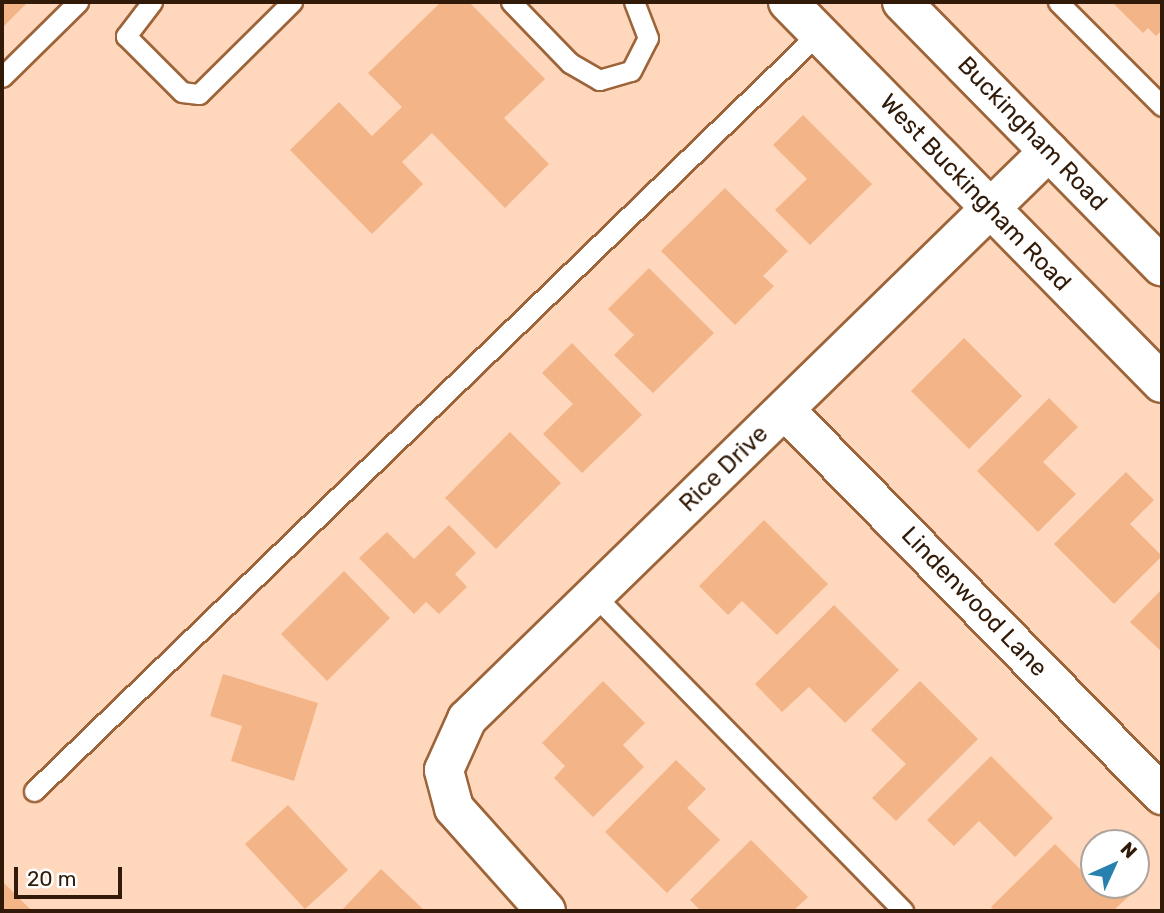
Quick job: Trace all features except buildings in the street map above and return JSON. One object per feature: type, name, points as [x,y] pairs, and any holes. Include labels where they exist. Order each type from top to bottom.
[{"type":"street","name":"West Buckingham Road","points":[[788,2],[1162,383]]},
{"type":"street","name":"Buckingham Road","points":[[902,2],[1162,267]]},
{"type":"street","name":"Rice Drive","points":[[546,911],[454,808],[444,770],[467,719],[1049,150]]},
{"type":"street","name":"Lindenwood Lane","points":[[785,410],[1162,795]]},
{"type":"lane","points":[[2,77],[78,2]]},
{"type":"lane","points":[[152,2],[126,36],[182,92],[199,94],[292,2]]},
{"type":"lane","points":[[511,2],[570,63],[599,80],[631,71],[648,38],[634,2]]},
{"type":"lane","points":[[1058,2],[1162,106]]},
{"type":"lane","points":[[34,791],[819,33]]},
{"type":"lane","points":[[594,595],[903,911]]}]
